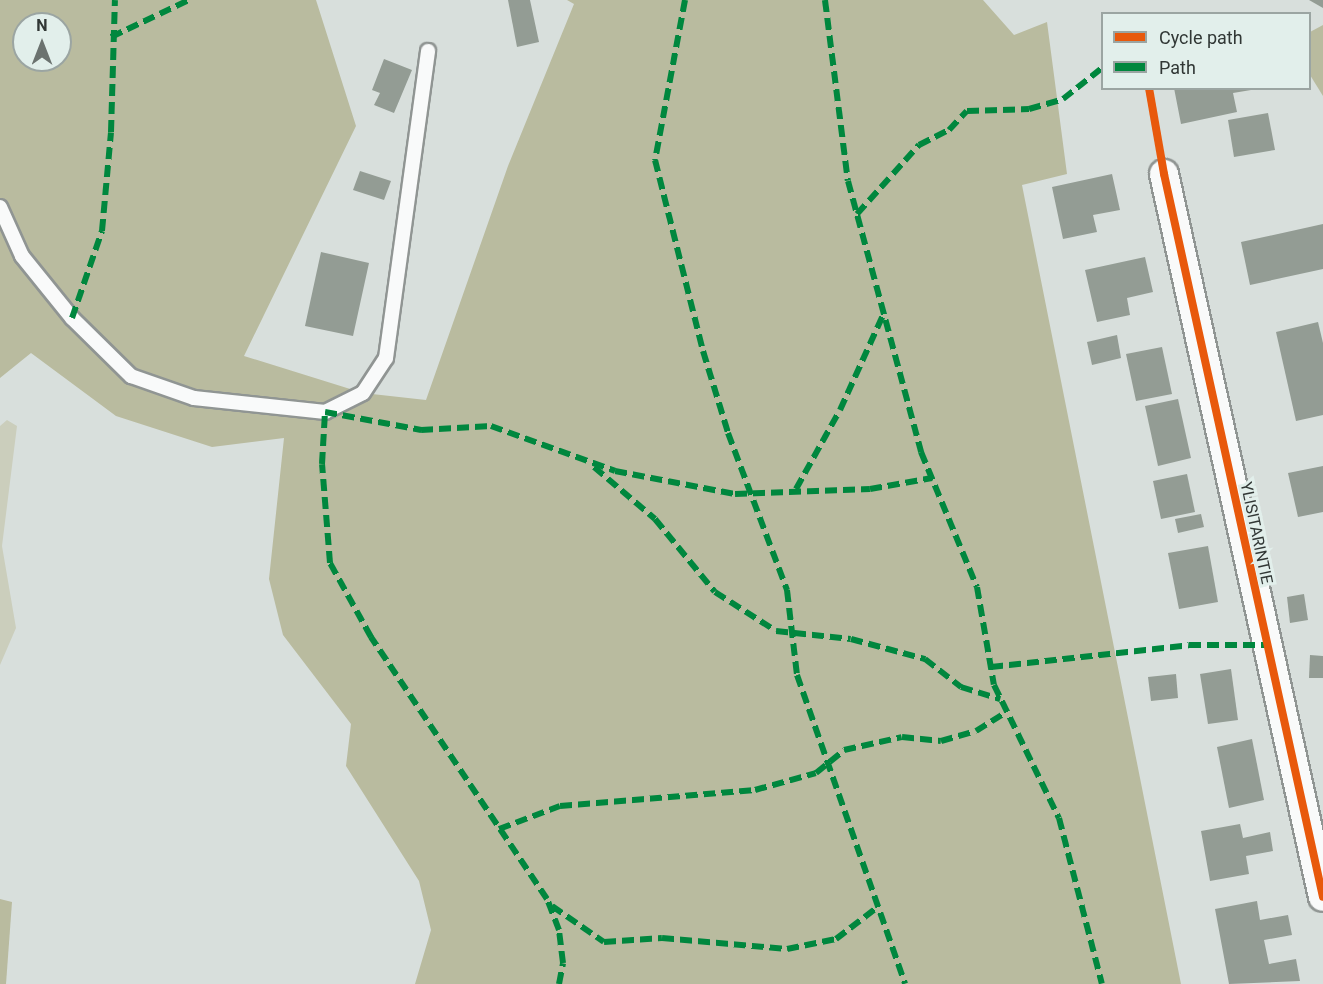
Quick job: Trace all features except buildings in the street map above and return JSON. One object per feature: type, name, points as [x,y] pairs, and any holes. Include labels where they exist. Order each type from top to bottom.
[{"type":"street","name":"YLISITARINTIE","points":[[1164,174],[1323,897]]},
{"type":"lane","points":[[0,207],[22,256],[72,318],[131,376],[194,398],[326,412],[363,393],[386,358],[428,51]]},
{"type":"green space","points":[[0,0],[316,0],[356,126],[244,356],[363,393],[426,400],[508,166],[574,4],[567,0],[983,0],[1014,35],[1047,22],[1067,174],[1022,185],[1181,984],[415,984],[431,930],[419,881],[346,766],[351,724],[283,635],[269,579],[284,438],[212,447],[116,416],[31,353],[0,378]]},
{"type":"green space","points":[[1323,25],[1323,96],[1311,77],[1311,31]]},
{"type":"green space","points":[[7,420],[17,426],[2,546],[16,628],[0,665],[0,426]]},
{"type":"green space","points":[[0,899],[12,902],[6,984],[0,984]]},
{"type":"marked path","points":[[72,318],[102,231],[111,132],[115,0]]},
{"type":"marked path","points":[[111,37],[189,0]]},
{"type":"marked path","points":[[685,0],[655,160],[703,351],[728,433],[787,590],[797,675],[905,984]]},
{"type":"marked path","points":[[825,0],[848,181],[921,452],[977,587],[994,685],[1059,818],[1102,984]]},
{"type":"marked path","points":[[857,214],[919,145],[949,130],[967,111],[1029,109],[1063,99],[1101,69]]},
{"type":"marked path","points":[[796,489],[840,410],[884,313]]},
{"type":"marked path","points":[[559,984],[563,963],[559,930],[547,899],[371,637],[330,563],[322,464],[325,412],[421,430],[491,426],[615,471],[735,494],[870,489],[932,478]]},
{"type":"marked path","points":[[594,467],[655,519],[715,592],[776,631],[851,639],[925,659],[961,687],[1000,699]]},
{"type":"marked path","points":[[991,667],[1189,645],[1267,645]]},
{"type":"marked path","points":[[499,829],[560,806],[755,790],[816,773],[844,750],[902,737],[941,741],[976,731],[1005,713]]},
{"type":"marked path","points":[[552,906],[604,942],[662,938],[787,949],[836,939],[879,906]]},
{"type":"cycle path","points":[[1149,90],[1164,174],[1323,897]]}]
